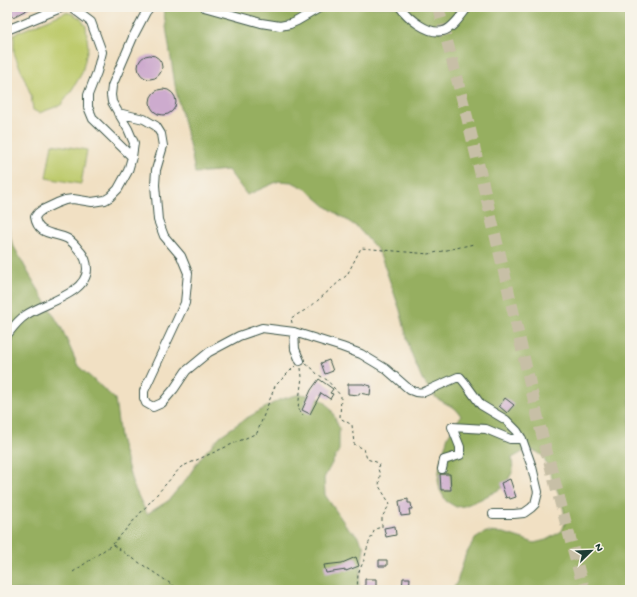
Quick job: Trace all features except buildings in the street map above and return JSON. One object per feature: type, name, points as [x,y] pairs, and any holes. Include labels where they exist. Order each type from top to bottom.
[{"type":"street","points":[[7,30],[63,7]]},
{"type":"street","points":[[71,7],[91,22],[102,52],[98,72],[88,95],[88,107],[93,119],[132,157]]},
{"type":"street","points":[[204,7],[261,23],[280,26],[297,21],[321,7]]},
{"type":"street","points":[[400,7],[423,28],[433,31],[443,31],[450,28],[468,7]]},
{"type":"street","points":[[7,335],[15,324],[26,314],[72,292],[82,283],[87,274],[87,265],[79,250],[68,240],[40,229],[36,224],[35,217],[42,210],[57,202],[65,200],[73,199],[92,202],[105,200],[118,189],[128,171],[134,143],[128,129],[112,102],[111,95],[112,86],[145,9]]},
{"type":"street","points":[[118,113],[144,119],[156,126],[161,134],[163,146],[156,170],[155,185],[158,220],[164,236],[181,256],[188,273],[185,302],[144,391],[146,403],[153,407],[162,403],[186,371],[209,352],[239,336],[262,328],[294,332],[361,354],[386,369],[413,391],[424,392],[458,377],[465,382],[481,405],[506,420],[517,431],[522,439],[532,467],[538,492],[531,508],[524,513],[492,514]]},
{"type":"street","points":[[294,332],[295,349],[300,361]]},
{"type":"street","points":[[442,470],[444,460],[460,455],[460,447],[452,427],[486,429],[510,438],[522,439]]},
{"type":"path","points":[[294,332],[291,318],[309,308],[347,275],[361,248],[429,254],[474,244]]},
{"type":"path","points":[[300,361],[302,377],[298,408],[303,415]]},
{"type":"path","points":[[74,572],[113,544],[181,468],[257,433],[275,386],[300,361]]},
{"type":"path","points":[[300,361],[327,380],[341,396],[340,418],[352,424],[354,444],[364,448],[367,459],[379,463],[378,469],[380,475],[378,486],[390,504],[382,517],[382,527],[375,529],[368,545],[358,574],[357,590]]},
{"type":"path","points":[[113,544],[178,590]]},
{"type":"green space","points":[[163,7],[630,7],[630,590],[452,590],[457,582],[465,556],[475,539],[486,532],[504,533],[534,543],[546,540],[562,531],[565,523],[564,511],[560,497],[543,456],[528,449],[512,458],[513,471],[504,487],[481,499],[464,506],[456,507],[446,501],[440,490],[438,480],[440,464],[448,436],[461,416],[456,409],[436,398],[422,379],[410,350],[400,310],[382,259],[376,248],[357,227],[327,207],[306,189],[292,182],[279,181],[247,195],[228,170],[195,173],[176,91]]},
{"type":"green space","points":[[66,12],[80,18],[86,26],[88,47],[82,73],[61,105],[39,113],[33,110],[31,95],[14,53],[14,34]]},
{"type":"green space","points":[[52,144],[87,150],[81,184],[46,178]]},
{"type":"green space","points":[[7,220],[12,243],[62,329],[78,366],[115,399],[120,438],[133,485],[147,514],[168,501],[187,478],[202,456],[220,436],[245,419],[279,400],[300,394],[316,396],[326,403],[332,411],[339,428],[339,450],[324,478],[325,495],[347,527],[356,534],[364,547],[359,583],[360,590],[7,590]]},
{"type":"tunnel","points":[[438,7],[467,117],[540,427],[584,590]]}]
